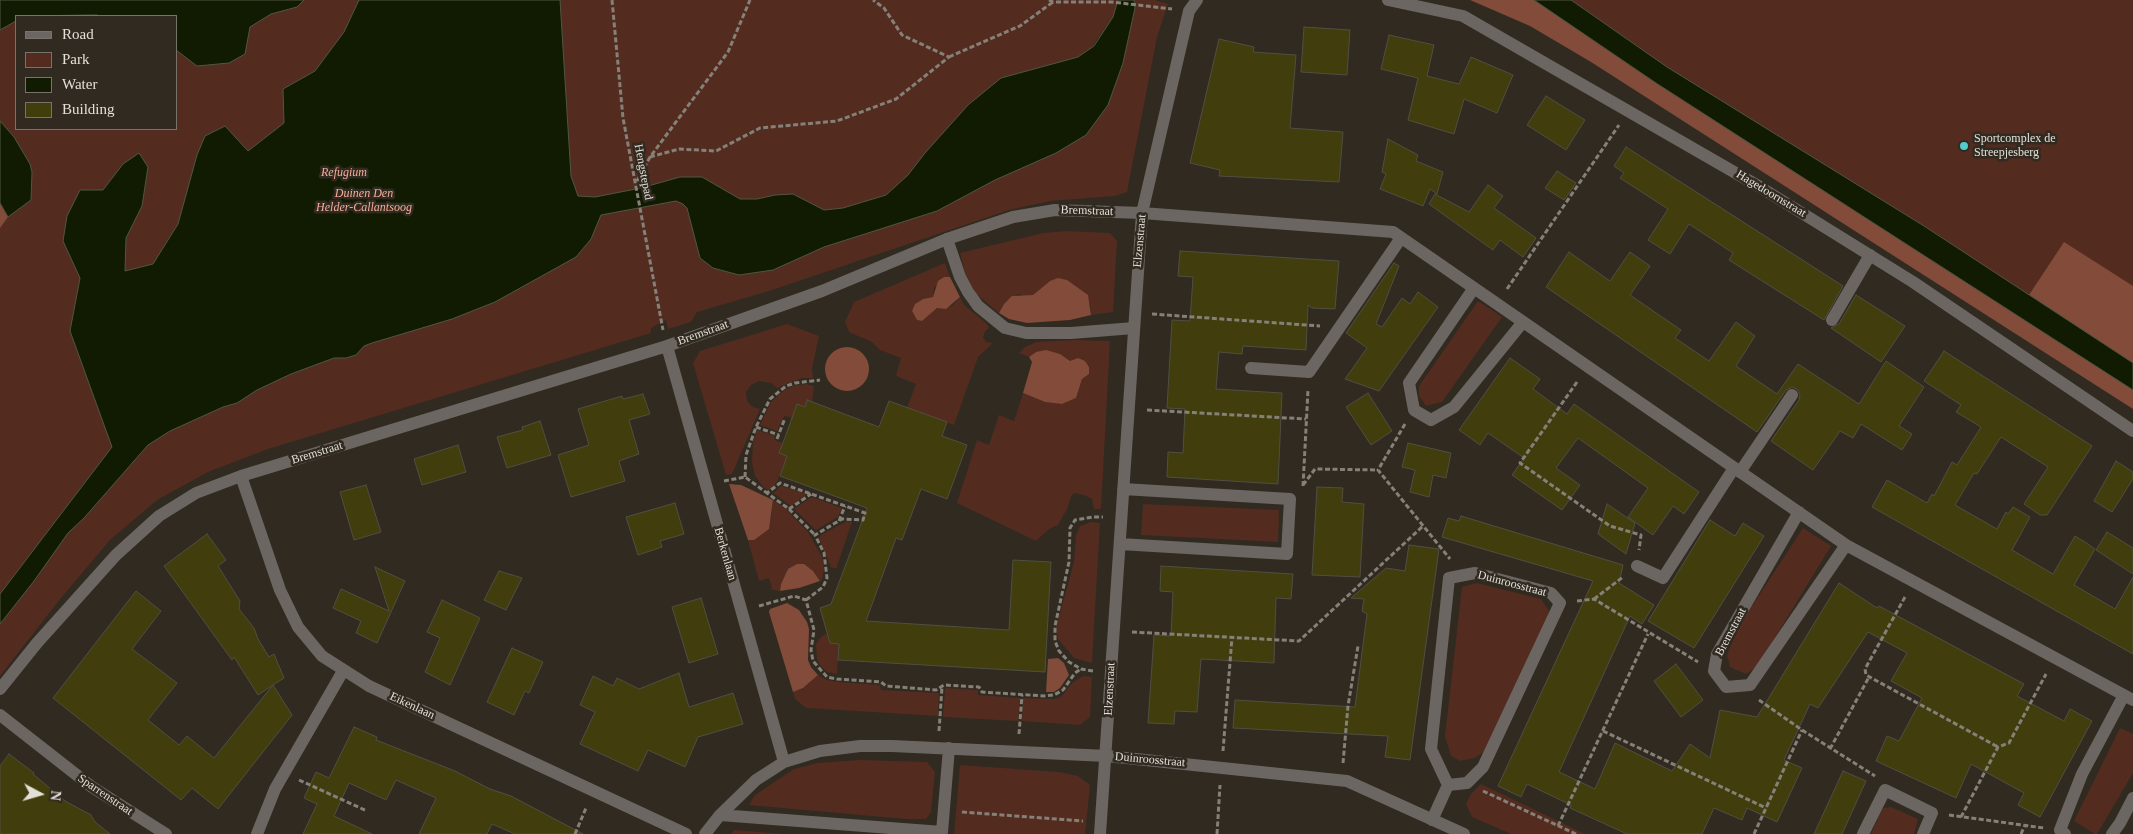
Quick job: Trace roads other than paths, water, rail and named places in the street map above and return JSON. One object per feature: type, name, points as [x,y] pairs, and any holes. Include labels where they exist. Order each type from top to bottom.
[{"type":"street","name":"Elzenstraat","points":[[1101,828],[1142,213],[1189,11],[1197,0]]},
{"type":"street","name":"Hagedoornstraat","points":[[1388,0],[1463,16],[1760,186],[1913,282],[2133,431]]},
{"type":"street","name":"Bremstraat","points":[[0,689],[37,643],[116,555],[159,516],[196,493],[241,476],[667,346],[822,291],[947,239],[1014,217],[1055,210],[1142,213],[1392,232],[1846,545],[2128,698],[2082,774],[2062,832]]},
{"type":"street","points":[[1251,368],[1308,372],[1402,238]]},
{"type":"street","points":[[947,239],[960,277],[968,292],[978,306],[1005,328],[1026,333],[1062,333],[1134,328]]},
{"type":"street","points":[[1832,320],[1870,255]]},
{"type":"street","points":[[1474,288],[1408,383],[1414,410],[1431,420],[1454,407],[1523,322]]},
{"type":"street","name":"Berkenlaan","points":[[667,346],[784,762]]},
{"type":"street","points":[[1637,566],[1663,578],[1737,470],[1792,395]]},
{"type":"street","name":"Eikenlaan","points":[[241,476],[280,590],[298,626],[322,656],[369,686],[686,834]]},
{"type":"street","points":[[1120,544],[1287,554],[1290,499],[1123,489]]},
{"type":"street","name":"Bremstraat","points":[[1799,512],[1717,654],[1714,671],[1726,687],[1750,685],[1846,545]]},
{"type":"street","name":"Duinroosstraat","points":[[1475,573],[1550,593],[1560,603],[1483,767],[1467,783],[1448,785],[1431,749],[1449,578],[1475,573]]},
{"type":"street","points":[[257,834],[275,789],[344,671]]},
{"type":"street","name":"Sparrenstraat","points":[[0,715],[92,787],[166,834]]},
{"type":"street","name":"Duinroosstraat","points":[[705,834],[720,815],[756,780],[784,762],[820,751],[860,746],[1106,756],[1347,781],[1464,834]]},
{"type":"street","points":[[720,815],[942,832],[944,811],[943,748]]},
{"type":"street","points":[[1432,820],[1448,785]]},
{"type":"street","points":[[1863,834],[1885,790],[1932,813],[1923,834]]},
{"type":"street","points":[[2112,834],[2133,798]]},
{"type":"water","points":[[0,0],[304,0],[297,7],[271,14],[250,27],[245,54],[229,63],[197,66],[178,52],[178,15],[15,15],[15,22],[0,30]]},
{"type":"water","name":"Refugium","points":[[359,0],[560,0],[571,176],[578,196],[595,197],[641,188],[680,177],[702,177],[740,199],[757,199],[793,194],[824,210],[843,208],[886,195],[908,175],[968,105],[1001,78],[1078,57],[1094,46],[1113,17],[1118,0],[1134,0],[1135,8],[1123,63],[1108,105],[1086,135],[1056,153],[995,180],[937,211],[824,247],[773,270],[739,275],[713,268],[700,258],[687,208],[683,204],[676,201],[601,215],[591,239],[576,257],[495,302],[452,319],[364,346],[356,355],[346,358],[334,358],[291,374],[257,390],[237,403],[223,407],[170,431],[148,445],[84,518],[68,533],[0,624],[0,594],[112,447],[70,331],[80,278],[63,241],[67,216],[80,190],[103,190],[123,164],[139,153],[148,167],[142,206],[126,238],[125,271],[153,264],[178,224],[197,155],[205,136],[225,126],[248,151],[284,123],[283,89],[315,71],[344,32]]},
{"type":"water","points":[[1534,0],[1571,0],[1667,67],[1924,226],[2133,363],[2133,390],[1656,83]]},
{"type":"water","points":[[0,121],[14,137],[30,164],[32,172],[31,200],[8,217],[0,203]]},
{"type":"place","name":"Sportcomplex de Streepjesberg","points":[[1964,146]]},
{"type":"park label","name":"Duinen Den Helder-Callantsoog","points":[[364,201]]}]
